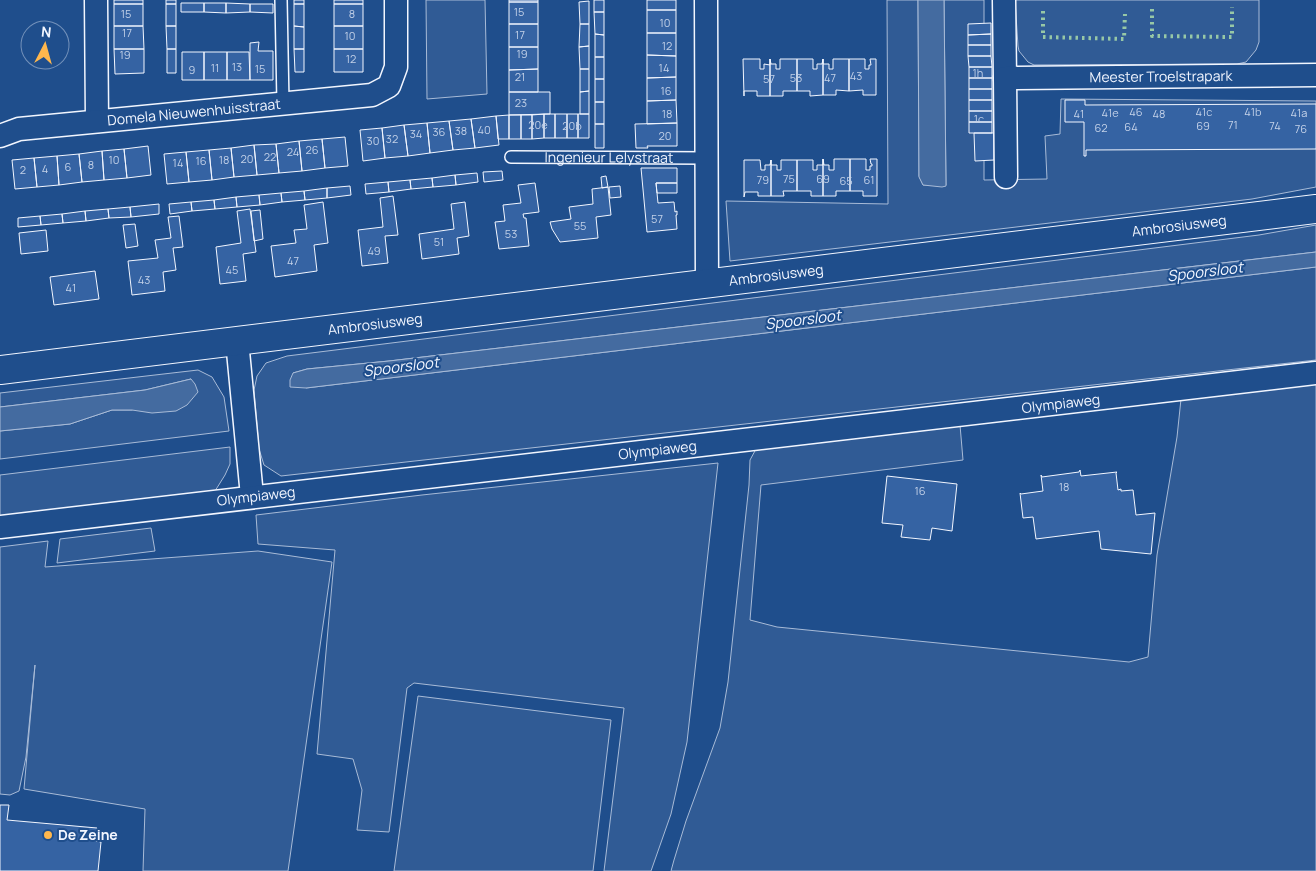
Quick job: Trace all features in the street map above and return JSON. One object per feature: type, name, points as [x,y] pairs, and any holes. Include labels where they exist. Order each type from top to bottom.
[{"type":"main road","name":"Ambrosiusweg","points":[[0,370],[1316,209]]},
{"type":"street","points":[[96,0],[97,121]]},
{"type":"street","name":"Domela Nieuwenhuisstraat","points":[[0,136],[19,129],[372,95],[389,86],[396,67],[396,0]]},
{"type":"street","points":[[706,0],[707,284]]},
{"type":"street","points":[[1004,0],[1006,177]]},
{"type":"street","name":"Meester Troelstrapark","points":[[1005,78],[1316,75]]},
{"type":"street","points":[[237,341],[252,496]]},
{"type":"street","name":"Olympiaweg","points":[[0,526],[1316,373]]},
{"type":"lane","points":[[281,0],[283,104]]},
{"type":"lane","name":"Ingenieur Lelystraat","points":[[511,157],[707,158]]},
{"type":"shaded area","points":[[426,0],[485,0],[487,94],[427,99]]},
{"type":"shaded area","points":[[887,0],[918,0],[919,176],[923,185],[946,185],[944,0],[984,0],[984,180],[1047,179],[1045,136],[1060,134],[1061,99],[1316,101],[1316,187],[1252,199],[730,261],[726,201],[888,204]]},
{"type":"shaded area","points":[[1015,0],[1259,0],[1259,42],[1256,50],[1246,62],[1237,64],[1034,65],[1028,62],[1019,51]]},
{"type":"shaded area","points":[[1316,225],[1316,252],[307,369],[293,373],[306,388],[1316,267],[1316,360],[281,476],[264,465],[259,449],[254,390],[257,376],[266,363],[287,356],[1259,235]]},
{"type":"shaded area","points":[[198,370],[212,377],[224,397],[229,431],[0,459],[0,431],[70,424],[112,410],[132,410],[191,379],[145,390],[0,407],[0,393]]},
{"type":"shaded area","points":[[1316,382],[1316,871],[671,871],[686,821],[720,728],[728,682],[750,460],[756,449],[960,425],[963,460],[761,485],[750,620],[777,627],[1129,662],[1148,657],[1157,555],[1177,437],[1181,399]]},
{"type":"shaded area","points":[[230,447],[230,464],[215,491],[0,520],[0,475]]},
{"type":"shaded area","points":[[718,463],[687,742],[671,814],[651,871],[604,871],[624,708],[414,683],[407,688],[389,832],[357,830],[362,790],[353,759],[317,754],[335,550],[258,544],[256,515]]},
{"type":"shaded area","points":[[151,528],[155,551],[57,563],[60,539]]},
{"type":"shaded area","points":[[48,541],[45,567],[258,551],[332,562],[288,871],[143,871],[145,809],[24,789],[35,665],[26,757],[19,791],[10,795],[0,794],[0,547]]},
{"type":"shaded area","points":[[418,696],[611,720],[593,871],[394,871]]},
{"type":"water","points":[[918,0],[944,0],[946,186],[942,187],[923,185],[919,177]]},
{"type":"water","name":"Spoorsloot","points":[[1316,252],[1316,267],[306,388],[290,387],[293,373],[307,369]]},
{"type":"water","points":[[191,379],[198,392],[187,405],[176,411],[152,413],[112,410],[70,424],[0,431],[0,407],[145,390]]},
{"type":"building","points":[[114,0],[143,0],[143,4],[114,4]]},
{"type":"building","points":[[166,0],[176,0],[176,4],[166,4]]},
{"type":"building","points":[[294,0],[304,0],[304,4],[294,4]]},
{"type":"building","points":[[334,0],[363,0],[363,4],[334,4]]},
{"type":"building","points":[[509,0],[538,0],[538,2],[509,2]]},
{"type":"building","points":[[594,0],[604,0],[604,12],[594,12]]},
{"type":"building","points":[[647,0],[676,0],[676,10],[647,10]]},
{"type":"building","points":[[589,1],[589,24],[580,24],[579,2]]},
{"type":"building","points":[[509,2],[538,2],[538,24],[509,24]]},
{"type":"building","points":[[181,3],[204,3],[204,12],[181,12]]},
{"type":"building","points":[[204,3],[226,3],[226,13],[204,12]]},
{"type":"building","points":[[226,3],[250,4],[250,12],[226,13]]},
{"type":"building","points":[[114,4],[143,4],[143,26],[114,26]]},
{"type":"building","points":[[166,4],[176,4],[176,26],[166,26]]},
{"type":"building","points":[[250,4],[273,4],[273,13],[250,12]]},
{"type":"building","points":[[294,4],[304,4],[304,27],[294,26]]},
{"type":"building","points":[[334,4],[363,4],[363,26],[334,26]]},
{"type":"building","points":[[647,10],[676,10],[676,33],[647,33]]},
{"type":"building","points":[[594,12],[604,12],[604,35],[595,34]]},
{"type":"building","points":[[991,23],[991,34],[968,35],[968,24]]},
{"type":"building","points":[[509,24],[538,24],[538,47],[509,47]]},
{"type":"building","points":[[580,24],[589,24],[589,46],[579,47]]},
{"type":"building","points":[[114,26],[143,26],[144,49],[114,49]]},
{"type":"building","points":[[166,26],[176,26],[176,49],[167,49]]},
{"type":"building","points":[[294,26],[304,27],[304,49],[294,49]]},
{"type":"building","points":[[334,26],[363,26],[363,49],[334,49]]},
{"type":"building","points":[[647,33],[676,33],[676,56],[647,55]]},
{"type":"building","points":[[595,34],[604,35],[604,57],[595,57]]},
{"type":"building","points":[[991,34],[991,45],[968,45],[968,35]]},
{"type":"building","points":[[259,42],[258,51],[273,51],[273,80],[250,80],[250,43]]},
{"type":"building","points":[[968,45],[991,45],[991,56],[968,56]]},
{"type":"building","points":[[589,46],[589,69],[580,69],[579,47]]},
{"type":"building","points":[[509,47],[538,47],[538,69],[509,70]]},
{"type":"building","points":[[114,49],[144,49],[144,73],[115,74]]},
{"type":"building","points":[[167,49],[176,49],[176,73],[167,73]]},
{"type":"building","points":[[294,49],[304,49],[304,72],[295,72]]},
{"type":"building","points":[[334,49],[363,49],[363,72],[334,72]]},
{"type":"building","points":[[182,52],[204,52],[204,80],[182,80]]},
{"type":"building","points":[[204,52],[227,52],[227,80],[204,80]]},
{"type":"building","points":[[227,52],[249,52],[250,80],[227,80]]},
{"type":"building","points":[[647,55],[676,56],[676,77],[647,78]]},
{"type":"building","points":[[968,56],[991,56],[992,67],[969,67]]},
{"type":"building","points":[[595,57],[604,57],[604,79],[595,79]]},
{"type":"building","points":[[743,59],[760,59],[760,69],[764,69],[764,64],[770,65],[770,96],[757,96],[757,91],[744,91],[744,96]]},
{"type":"building","points":[[770,59],[771,64],[776,64],[776,69],[780,69],[780,59],[797,59],[797,91],[783,91],[783,96],[770,96]]},
{"type":"building","points":[[797,59],[813,59],[813,69],[817,69],[817,64],[822,64],[823,59],[823,95],[810,96],[810,91],[797,91]]},
{"type":"building","points":[[833,59],[849,59],[849,91],[836,90],[836,95],[823,95],[823,64],[829,64],[829,69],[833,69]]},
{"type":"building","points":[[849,59],[865,59],[865,69],[869,69],[869,65],[871,65],[870,59],[876,59],[876,95],[863,95],[863,90],[849,91]]},
{"type":"building","points":[[969,67],[992,67],[992,78],[969,78]]},
{"type":"building","points":[[538,69],[538,92],[509,92],[509,70]]},
{"type":"building","points":[[580,69],[589,69],[589,91],[580,92]]},
{"type":"building","points":[[676,77],[676,100],[647,101],[647,78]]},
{"type":"building","points":[[969,78],[992,78],[992,89],[969,89]]},
{"type":"building","points":[[595,79],[604,79],[604,102],[595,102]]},
{"type":"building","points":[[969,89],[992,89],[992,100],[969,100]]},
{"type":"building","points":[[589,91],[589,114],[580,114],[580,92]]},
{"type":"building","points":[[509,92],[550,92],[550,114],[509,115]]},
{"type":"building","points":[[676,100],[677,123],[647,124],[647,101]]},
{"type":"building","points":[[969,100],[992,100],[992,111],[969,111]]},
{"type":"building","points":[[1065,100],[1085,100],[1085,105],[1316,104],[1316,149],[1086,150],[1086,156],[1084,156],[1084,122],[1065,122]]},
{"type":"building","points":[[595,102],[604,102],[604,124],[595,124]]},
{"type":"building","points":[[969,111],[992,111],[992,122],[969,122]]},
{"type":"building","points":[[544,114],[555,114],[555,138],[544,138]]},
{"type":"building","points":[[544,114],[544,138],[532,139],[532,115]]},
{"type":"building","points":[[555,114],[567,114],[567,138],[555,138]]},
{"type":"building","points":[[567,114],[578,114],[578,138],[567,138]]},
{"type":"building","points":[[578,114],[589,114],[589,138],[578,138]]},
{"type":"building","points":[[509,115],[509,139],[498,139],[496,116]]},
{"type":"building","points":[[509,115],[521,115],[521,139],[509,139]]},
{"type":"building","points":[[521,115],[532,115],[532,139],[521,139]]},
{"type":"building","points":[[496,116],[499,145],[475,148],[471,119]]},
{"type":"building","points":[[471,119],[475,148],[453,150],[449,121]]},
{"type":"building","points":[[449,121],[453,150],[430,153],[427,123]]},
{"type":"building","points":[[969,122],[992,122],[992,133],[969,133]]},
{"type":"building","points":[[427,123],[430,153],[408,156],[404,125]]},
{"type":"building","points":[[677,123],[677,146],[636,148],[635,124]]},
{"type":"building","points":[[595,124],[604,124],[604,148],[595,148]]},
{"type":"building","points":[[404,125],[408,156],[385,158],[382,128]]},
{"type":"building","points":[[382,128],[385,158],[363,161],[360,130]]},
{"type":"building","points":[[974,133],[994,133],[994,160],[975,161]]},
{"type":"building","points":[[345,137],[348,166],[325,168],[322,139]]},
{"type":"building","points":[[322,139],[325,168],[302,171],[299,141]]},
{"type":"building","points":[[299,141],[302,171],[279,173],[276,144]]},
{"type":"building","points":[[276,144],[279,173],[257,175],[254,145]]},
{"type":"building","points":[[254,145],[257,175],[234,177],[231,148]]},
{"type":"building","points":[[148,146],[151,175],[127,178],[124,149]]},
{"type":"building","points":[[231,148],[234,177],[212,180],[209,150]]},
{"type":"building","points":[[124,149],[127,178],[104,180],[102,151]]},
{"type":"building","points":[[209,150],[212,180],[189,182],[186,152]]},
{"type":"building","points":[[102,151],[104,180],[82,182],[79,154]]},
{"type":"building","points":[[186,152],[189,182],[167,184],[164,154]]},
{"type":"building","points":[[79,154],[82,182],[59,185],[57,156]]},
{"type":"building","points":[[57,156],[59,185],[37,187],[34,158]]},
{"type":"building","points":[[34,158],[37,187],[15,189],[12,160]]},
{"type":"building","points":[[823,159],[824,165],[829,165],[829,170],[834,170],[834,159],[850,159],[850,191],[836,191],[836,196],[823,196]]},
{"type":"building","points":[[850,159],[866,159],[866,170],[870,170],[872,164],[870,159],[877,159],[877,196],[863,196],[863,191],[850,191]]},
{"type":"building","points":[[744,160],[760,160],[761,170],[765,170],[765,165],[770,165],[771,160],[771,196],[758,196],[758,192],[745,192],[744,197]]},
{"type":"building","points":[[781,160],[797,160],[797,191],[783,191],[784,196],[771,196],[771,165],[777,165],[777,170],[781,170]]},
{"type":"building","points":[[797,160],[813,160],[813,170],[817,170],[817,165],[823,165],[823,196],[811,196],[811,191],[797,191]]},
{"type":"building","points":[[641,168],[677,168],[677,183],[656,183],[658,203],[674,202],[675,212],[677,211],[677,229],[647,232]]},
{"type":"building","points":[[502,171],[503,180],[484,182],[483,172]]},
{"type":"building","points":[[477,173],[478,182],[456,185],[455,175]]},
{"type":"building","points":[[455,175],[456,185],[433,187],[432,178]]},
{"type":"building","points":[[606,176],[608,187],[602,188],[601,177]]},
{"type":"building","points":[[432,178],[433,187],[411,189],[410,180]]},
{"type":"building","points":[[410,180],[411,189],[389,192],[388,182]]},
{"type":"building","points":[[388,182],[389,192],[366,194],[365,184]]},
{"type":"building","points":[[535,183],[539,212],[523,214],[524,218],[526,218],[529,246],[499,249],[495,222],[505,221],[503,205],[521,203],[518,185]]},
{"type":"building","points":[[656,183],[677,183],[677,193],[657,193]]},
{"type":"building","points":[[350,186],[351,195],[327,198],[327,188]]},
{"type":"building","points":[[620,186],[621,197],[610,198],[609,187]]},
{"type":"building","points":[[608,187],[611,215],[596,217],[598,238],[560,242],[550,222],[571,219],[569,207],[593,204],[592,189]]},
{"type":"building","points":[[327,188],[327,198],[305,200],[304,191]]},
{"type":"building","points":[[304,191],[305,200],[282,202],[281,193]]},
{"type":"building","points":[[281,193],[282,202],[260,205],[259,195]]},
{"type":"building","points":[[259,195],[260,205],[237,207],[236,197]]},
{"type":"building","points":[[393,196],[398,235],[385,236],[388,263],[362,266],[358,230],[383,227],[380,198]]},
{"type":"building","points":[[236,197],[237,207],[215,209],[214,200]]},
{"type":"building","points":[[214,200],[215,209],[192,211],[191,202]]},
{"type":"building","points":[[191,202],[192,211],[170,214],[169,204]]},
{"type":"building","points":[[323,202],[328,243],[314,245],[317,271],[275,277],[271,246],[296,243],[294,230],[307,229],[304,205]]},
{"type":"building","points":[[465,202],[469,236],[457,238],[459,254],[422,259],[419,234],[454,229],[451,204]]},
{"type":"building","points":[[159,204],[159,214],[131,217],[130,207]]},
{"type":"building","points":[[130,207],[131,217],[109,218],[108,209]]},
{"type":"building","points":[[108,209],[109,218],[86,221],[85,211]]},
{"type":"building","points":[[250,209],[256,252],[243,254],[246,281],[220,284],[216,247],[241,243],[237,211]]},
{"type":"building","points":[[260,210],[263,239],[254,241],[251,211]]},
{"type":"building","points":[[85,211],[86,221],[63,223],[62,214]]},
{"type":"building","points":[[62,214],[63,223],[41,225],[40,216]]},
{"type":"building","points":[[40,216],[41,225],[18,227],[18,218]]},
{"type":"building","points":[[179,216],[183,247],[173,248],[176,270],[163,272],[165,291],[132,295],[128,261],[158,258],[155,240],[171,238],[168,217]]},
{"type":"building","points":[[135,224],[138,246],[126,248],[123,225]]},
{"type":"building","points":[[46,230],[48,251],[21,254],[19,233]]},
{"type":"building","points":[[95,271],[99,299],[54,305],[50,277]]},
{"type":"building","points":[[1080,470],[1081,476],[1117,472],[1118,490],[1133,490],[1136,515],[1155,513],[1151,554],[1101,549],[1099,531],[1036,539],[1033,517],[1023,518],[1020,493],[1043,491],[1041,475],[1042,477],[1079,472]]},
{"type":"building","points":[[887,476],[957,484],[952,531],[932,528],[930,540],[901,537],[903,525],[882,523]]},
{"type":"building","name":"De Zeine","points":[[0,805],[9,805],[7,820],[97,828],[96,841],[101,842],[98,871],[0,871]]},
{"type":"hedge","points":[[1152,9],[1152,36],[1232,37],[1232,7]]},
{"type":"hedge","points":[[1043,11],[1043,37],[1124,39],[1125,14]]},
{"type":"place","name":"De Zeine","points":[[48,835]]}]
